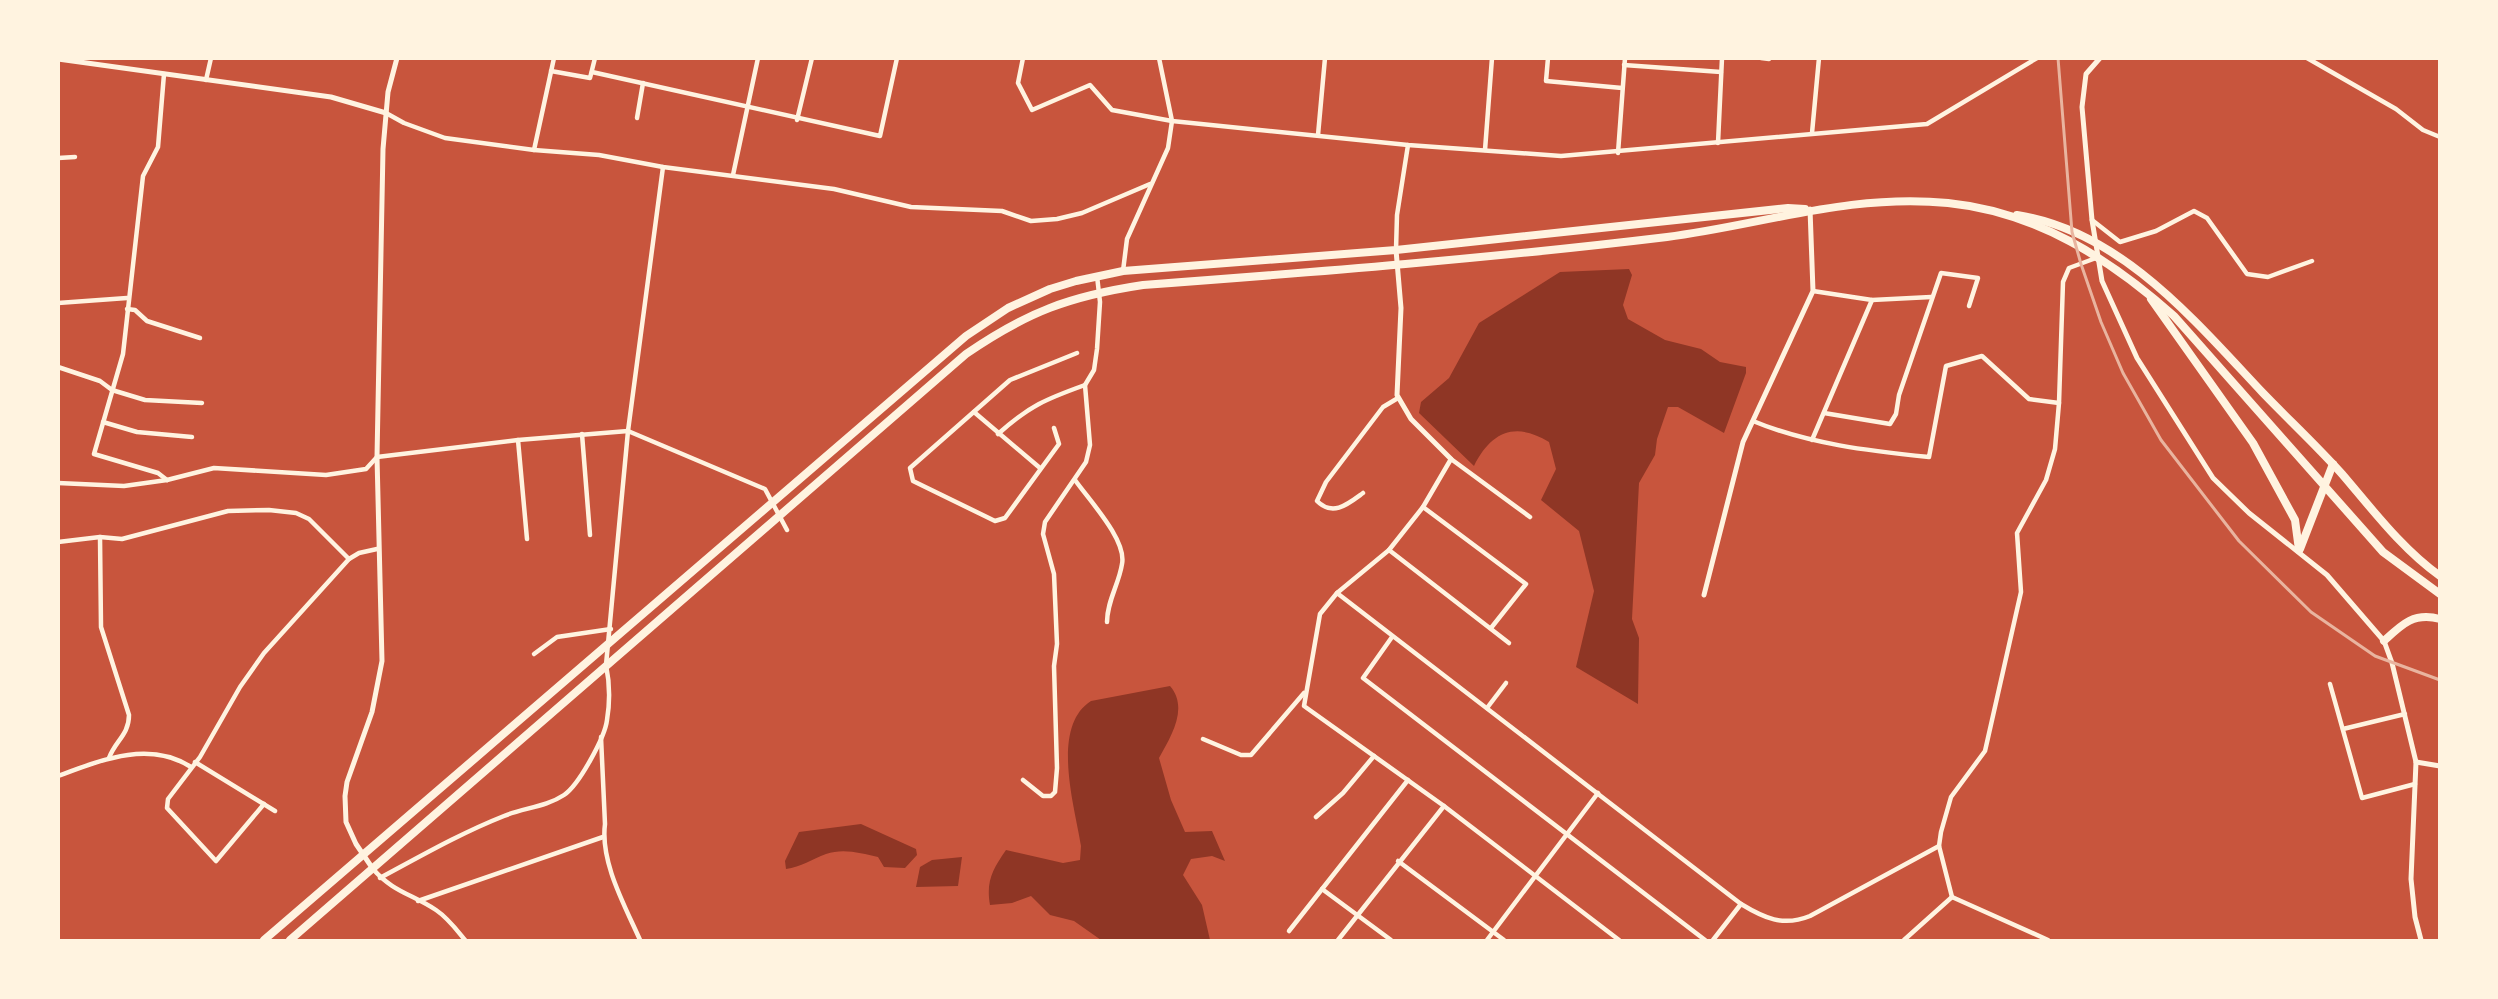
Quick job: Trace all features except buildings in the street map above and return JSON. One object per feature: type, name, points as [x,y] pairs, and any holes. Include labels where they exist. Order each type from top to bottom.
[{"type":"highway","points":[[264,940],[610,645],[966,336],[1008,308],[1028,298],[1097,276],[1123,271],[1396,250],[1882,200],[1949,203],[1986,210],[2080,235],[2118,256],[2168,296],[2333,464],[2403,543],[2439,576]]},
{"type":"highway","points":[[290,940],[966,354],[1032,314],[1054,304],[1099,292],[1143,285],[1397,266],[1672,236],[1789,216],[1810,209]]},
{"type":"highway","points":[[2053,228],[2117,268],[2174,316],[2383,552],[2439,594]]},
{"type":"highway","points":[[2142,288],[2253,443],[2295,520],[2299,550]]},
{"type":"highway","points":[[2299,550],[2333,464]]},
{"type":"highway","points":[[2384,641],[2412,618],[2426,615],[2439,619]]},
{"type":"street","points":[[206,80],[211,58]]},
{"type":"street","points":[[397,58],[386,113],[377,457],[377,549],[382,661],[372,712],[347,782],[346,822],[363,855],[380,878],[396,891],[435,909],[451,922],[465,940]]},
{"type":"street","points":[[534,150],[554,58]]},
{"type":"street","points":[[551,71],[590,78],[595,58]]},
{"type":"street","points":[[733,175],[758,58]]},
{"type":"street","points":[[798,120],[812,58]]},
{"type":"street","points":[[1023,58],[1018,83],[1032,110],[1090,85],[1112,110],[1172,121],[1408,145],[1561,156],[1618,153],[1927,124],[2037,58]]},
{"type":"street","points":[[1123,271],[1127,239],[1168,148],[1172,121],[1159,58]]},
{"type":"street","points":[[1318,135],[1325,58]]},
{"type":"street","points":[[1485,150],[1492,58]]},
{"type":"street","points":[[1548,58],[1546,81],[1622,88]]},
{"type":"street","points":[[1718,143],[1722,58]]},
{"type":"street","points":[[1761,58],[1768,59]]},
{"type":"street","points":[[1812,133],[1819,58]]},
{"type":"street","points":[[2100,58],[2086,74],[2083,88],[2096,258],[2112,308],[2137,358],[2213,478],[2249,513],[2328,575],[2384,641],[2416,762],[2411,879],[2415,917],[2421,940]]},
{"type":"street","points":[[2307,58],[2396,109],[2423,130],[2439,137]]},
{"type":"street","points":[[58,59],[332,97],[386,113],[404,123],[445,138],[534,150],[599,155],[663,167],[834,189],[911,207],[1002,211],[1031,221],[1082,213],[1150,184]]},
{"type":"street","points":[[592,72],[798,120],[880,136],[896,59]]},
{"type":"street","points":[[1618,153],[1624,62],[1721,72]]},
{"type":"street","points":[[165,74],[158,147],[143,176],[123,354],[94,454],[158,473],[167,480]]},
{"type":"street","points":[[637,118],[643,83]]},
{"type":"street","points":[[1408,145],[1397,215],[1396,250],[1401,308],[1396,388],[1398,398],[1410,419],[1451,459],[1530,517]]},
{"type":"street","points":[[58,158],[75,157]]},
{"type":"street","points":[[380,878],[463,833],[506,815],[551,802],[566,794],[575,784],[607,722],[610,683],[606,666],[610,645],[628,431],[663,167]]},
{"type":"street","points":[[1704,595],[1743,442],[1813,291],[1810,209]]},
{"type":"street","points":[[2092,220],[2120,242],[2156,231],[2194,210],[2206,218],[2247,274],[2268,277],[2312,261]]},
{"type":"street","points":[[1952,897],[1940,846],[1951,797],[1985,752],[2021,592],[2017,533],[2048,473],[2055,449],[2065,273],[2069,268],[2096,258]]},
{"type":"street","points":[[1824,413],[1890,424],[1896,414],[1899,395],[1941,273],[1978,278],[1969,306]]},
{"type":"street","points":[[1023,780],[1043,796],[1047,797],[1055,792],[1057,768],[1054,666],[1057,644],[1054,574],[1043,534],[1045,522],[1086,462],[1090,446],[1085,385],[1094,370],[1097,349],[1099,292],[1097,276]]},
{"type":"street","points":[[1813,291],[1872,300],[1931,297]]},
{"type":"street","points":[[58,303],[128,298]]},
{"type":"street","points":[[1812,440],[1872,300]]},
{"type":"street","points":[[127,309],[135,310],[147,321],[200,338]]},
{"type":"street","points":[[1054,428],[1059,444],[1005,518],[994,521],[913,481],[910,468],[1010,380],[1077,352]]},
{"type":"street","points":[[1754,422],[1785,435],[1871,451],[1929,456],[1946,366],[1982,356],[2029,399],[2059,403]]},
{"type":"street","points":[[58,367],[100,381],[112,390],[146,400],[202,403]]},
{"type":"street","points":[[998,434],[1024,411],[1039,402],[1085,385]]},
{"type":"street","points":[[1363,493],[1336,510],[1326,508],[1317,501],[1326,482],[1383,407],[1398,398]]},
{"type":"street","points":[[974,412],[1040,468]]},
{"type":"street","points":[[103,422],[137,432],[192,437]]},
{"type":"street","points":[[58,483],[124,486],[167,480],[213,468],[326,475],[352,473],[366,469],[377,457],[518,440],[628,431],[765,489],[787,530]]},
{"type":"street","points":[[582,434],[590,535]]},
{"type":"street","points":[[518,440],[526,539]]},
{"type":"street","points":[[1451,459],[1423,507],[1389,550],[1337,592],[1320,614],[1304,693],[1304,706],[1444,806],[1619,940]]},
{"type":"street","points":[[1075,480],[1122,545],[1123,561],[1107,608],[1107,622]]},
{"type":"street","points":[[1423,507],[1526,584],[1491,628]]},
{"type":"street","points":[[58,542],[100,537],[122,539],[228,511],[269,510],[296,513],[309,519],[349,559]]},
{"type":"street","points":[[100,537],[101,627],[129,715],[129,726],[125,735],[109,758]]},
{"type":"street","points":[[264,804],[216,861],[166,808],[168,799],[195,762],[240,687],[264,653],[349,559],[359,553],[377,549]]},
{"type":"street","points":[[1389,550],[1509,643]]},
{"type":"street","points":[[1337,592],[1392,637],[1741,904],[1765,918],[1775,921],[1799,921],[1940,846]]},
{"type":"street","points":[[534,654],[557,637],[611,629]]},
{"type":"street","points":[[1392,637],[1363,678],[1705,940]]},
{"type":"street","points":[[1487,708],[1506,683]]},
{"type":"street","points":[[2330,684],[2362,798],[2415,784]]},
{"type":"street","points":[[1203,739],[1241,755],[1251,754],[1304,693]]},
{"type":"street","points":[[2343,729],[2405,714]]},
{"type":"street","points":[[600,737],[605,824],[603,837],[616,887],[640,940]]},
{"type":"street","points":[[58,776],[109,758],[146,753],[171,757],[191,767]]},
{"type":"street","points":[[1316,817],[1343,793],[1374,756]]},
{"type":"street","points":[[195,762],[275,811]]},
{"type":"street","points":[[2416,762],[2439,766]]},
{"type":"street","points":[[1288,931],[1408,780]]},
{"type":"street","points":[[1487,940],[1598,794]]},
{"type":"street","points":[[1338,940],[1398,861],[1444,806]]},
{"type":"street","points":[[418,901],[603,837]]},
{"type":"street","points":[[1398,861],[1504,940]]},
{"type":"street","points":[[1322,889],[1391,940]]},
{"type":"street","points":[[1904,940],[1952,897]]},
{"type":"street","points":[[1952,897],[2048,940]]},
{"type":"street","points":[[1713,940],[1741,904]]},
{"type":"shaded area","points":[[1629,269],[1632,275],[1623,305],[1628,319],[1665,340],[1701,349],[1720,362],[1746,367],[1746,373],[1724,433],[1678,407],[1668,407],[1657,439],[1655,455],[1639,483],[1632,619],[1639,638],[1638,704],[1576,667],[1594,591],[1579,531],[1541,500],[1556,469],[1549,442],[1525,432],[1505,433],[1488,445],[1474,466],[1419,413],[1421,402],[1449,378],[1479,323],[1560,272]]},
{"type":"shaded area","points":[[1170,686],[1178,703],[1178,713],[1173,731],[1159,758],[1171,800],[1185,832],[1212,831],[1225,861],[1212,856],[1191,859],[1183,875],[1202,905],[1210,940],[1101,940],[1074,921],[1050,915],[1031,896],[1012,903],[990,905],[991,876],[1006,850],[1063,863],[1080,860],[1081,846],[1068,769],[1071,729],[1079,713],[1091,701]]},
{"type":"shaded area","points":[[861,824],[916,849],[917,855],[905,868],[884,867],[878,857],[839,851],[786,869],[785,861],[799,832]]},
{"type":"shaded area","points":[[962,857],[958,886],[916,887],[920,867],[932,860]]},
{"type":"railway","points":[[2058,58],[2072,232],[2101,322],[2123,373],[2161,440],[2239,541],[2311,612],[2375,656],[2440,680]]}]
